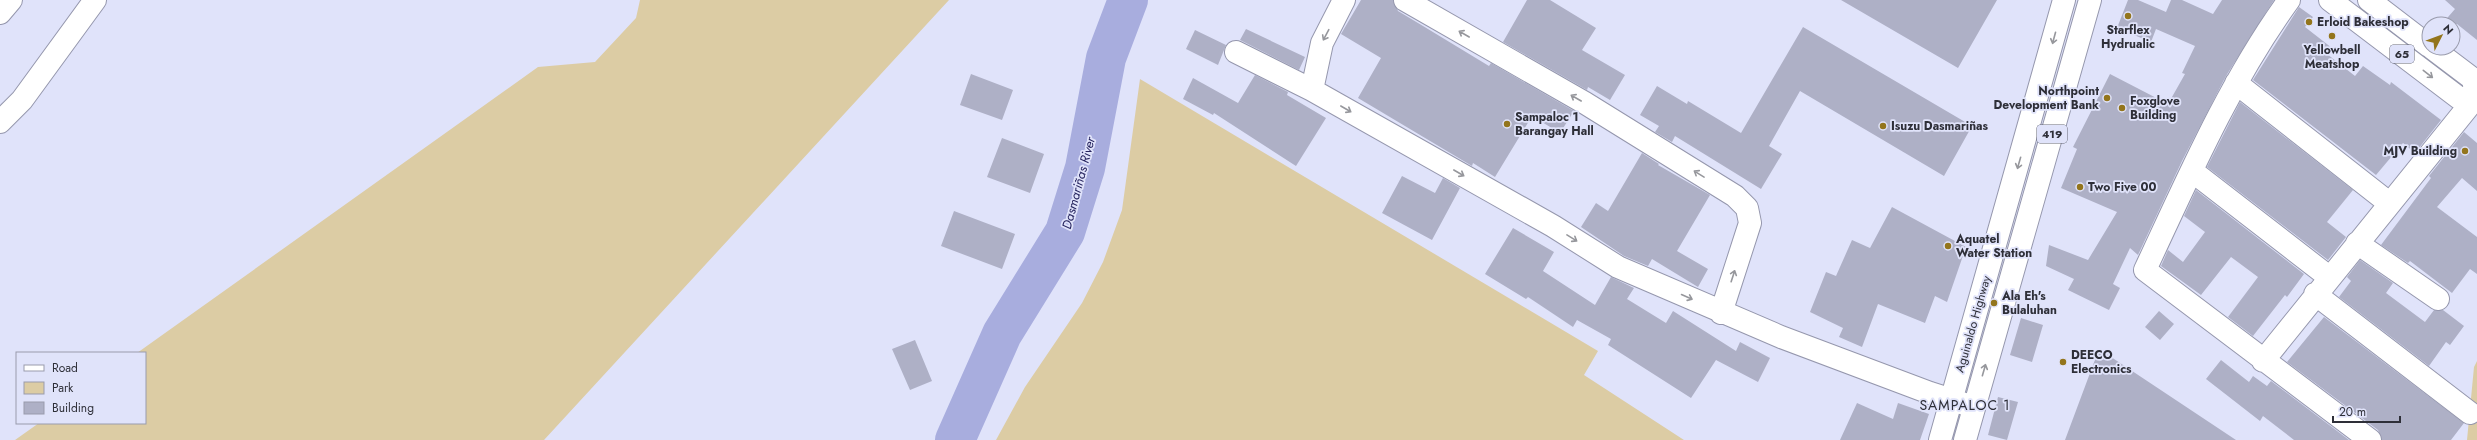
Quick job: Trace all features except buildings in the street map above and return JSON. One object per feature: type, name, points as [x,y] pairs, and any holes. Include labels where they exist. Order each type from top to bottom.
[{"type":"street","points":[[0,13],[11,0]]},
{"type":"street","points":[[0,122],[22,100],[95,0]]},
{"type":"street","points":[[1312,90],[1322,43],[1344,0]]},
{"type":"street","points":[[1405,0],[1612,120],[1735,196],[1747,208],[1750,223],[1721,313]]},
{"type":"street","name":"Aguinaldo Highway","points":[[1940,440],[2064,0]]},
{"type":"street","name":"Aguinaldo Highway","points":[[1965,440],[2090,0]]},
{"type":"street","points":[[2289,0],[2262,37],[2236,84],[2192,171],[2145,270],[2263,361],[2370,440]]},
{"type":"street","name":"65","points":[[2330,0],[2459,98],[2477,97],[2473,79],[2443,56]]},
{"type":"street","name":"65","points":[[2369,0],[2421,40]]},
{"type":"street","points":[[1236,52],[1312,90],[1553,226],[1618,267],[1721,313],[1952,401],[1974,407]]},
{"type":"street","points":[[2236,84],[2389,204]]},
{"type":"street","points":[[2263,361],[2315,294],[2477,97]]},
{"type":"street","points":[[2192,171],[2329,277]]},
{"type":"street","points":[[2357,243],[2438,299]]},
{"type":"street","points":[[2315,294],[2470,413]]},
{"type":"green space","points":[[640,0],[949,0],[544,440],[15,440],[38,424],[146,424],[146,352],[138,352],[538,67],[595,62],[636,18]]},
{"type":"green space","points":[[1140,79],[1598,351],[1584,375],[1684,440],[996,440],[1025,387],[1082,303],[1103,262],[1122,210]]},
{"type":"green space","points":[[2477,361],[2477,440],[2467,440],[2474,367]]},
{"type":"waterway","name":"Dasmariñas River","points":[[955,440],[1002,334],[1065,232],[1085,168],[1106,58],[1128,0]]},
{"type":"place","name":"Starflex Hydrualic","points":[[2128,16]]},
{"type":"place","name":"Erloid Bakeshop","points":[[2309,22]]},
{"type":"place","name":"Yellowbell Meatshop","points":[[2332,36]]},
{"type":"place","name":"Northpoint Development Bank","points":[[2107,98]]},
{"type":"place","name":"Foxglove Building","points":[[2122,108]]},
{"type":"place","name":"Sampaloc 1 Barangay Hall","points":[[1507,124]]},
{"type":"place","name":"Isuzu Dasmariñas","points":[[1883,126]]},
{"type":"place","name":"MJV Building","points":[[2465,151]]},
{"type":"place","name":"Two Five 00","points":[[2080,187]]},
{"type":"place","name":"Aquatel Water Station","points":[[1948,246]]},
{"type":"place","name":"Ala Eh's Bulaluhan","points":[[1994,303]]},
{"type":"place","name":"DEECO Electronics","points":[[2063,362]]},
{"type":"district","name":"SAMPALOC 1","points":[[1965,405]]}]
